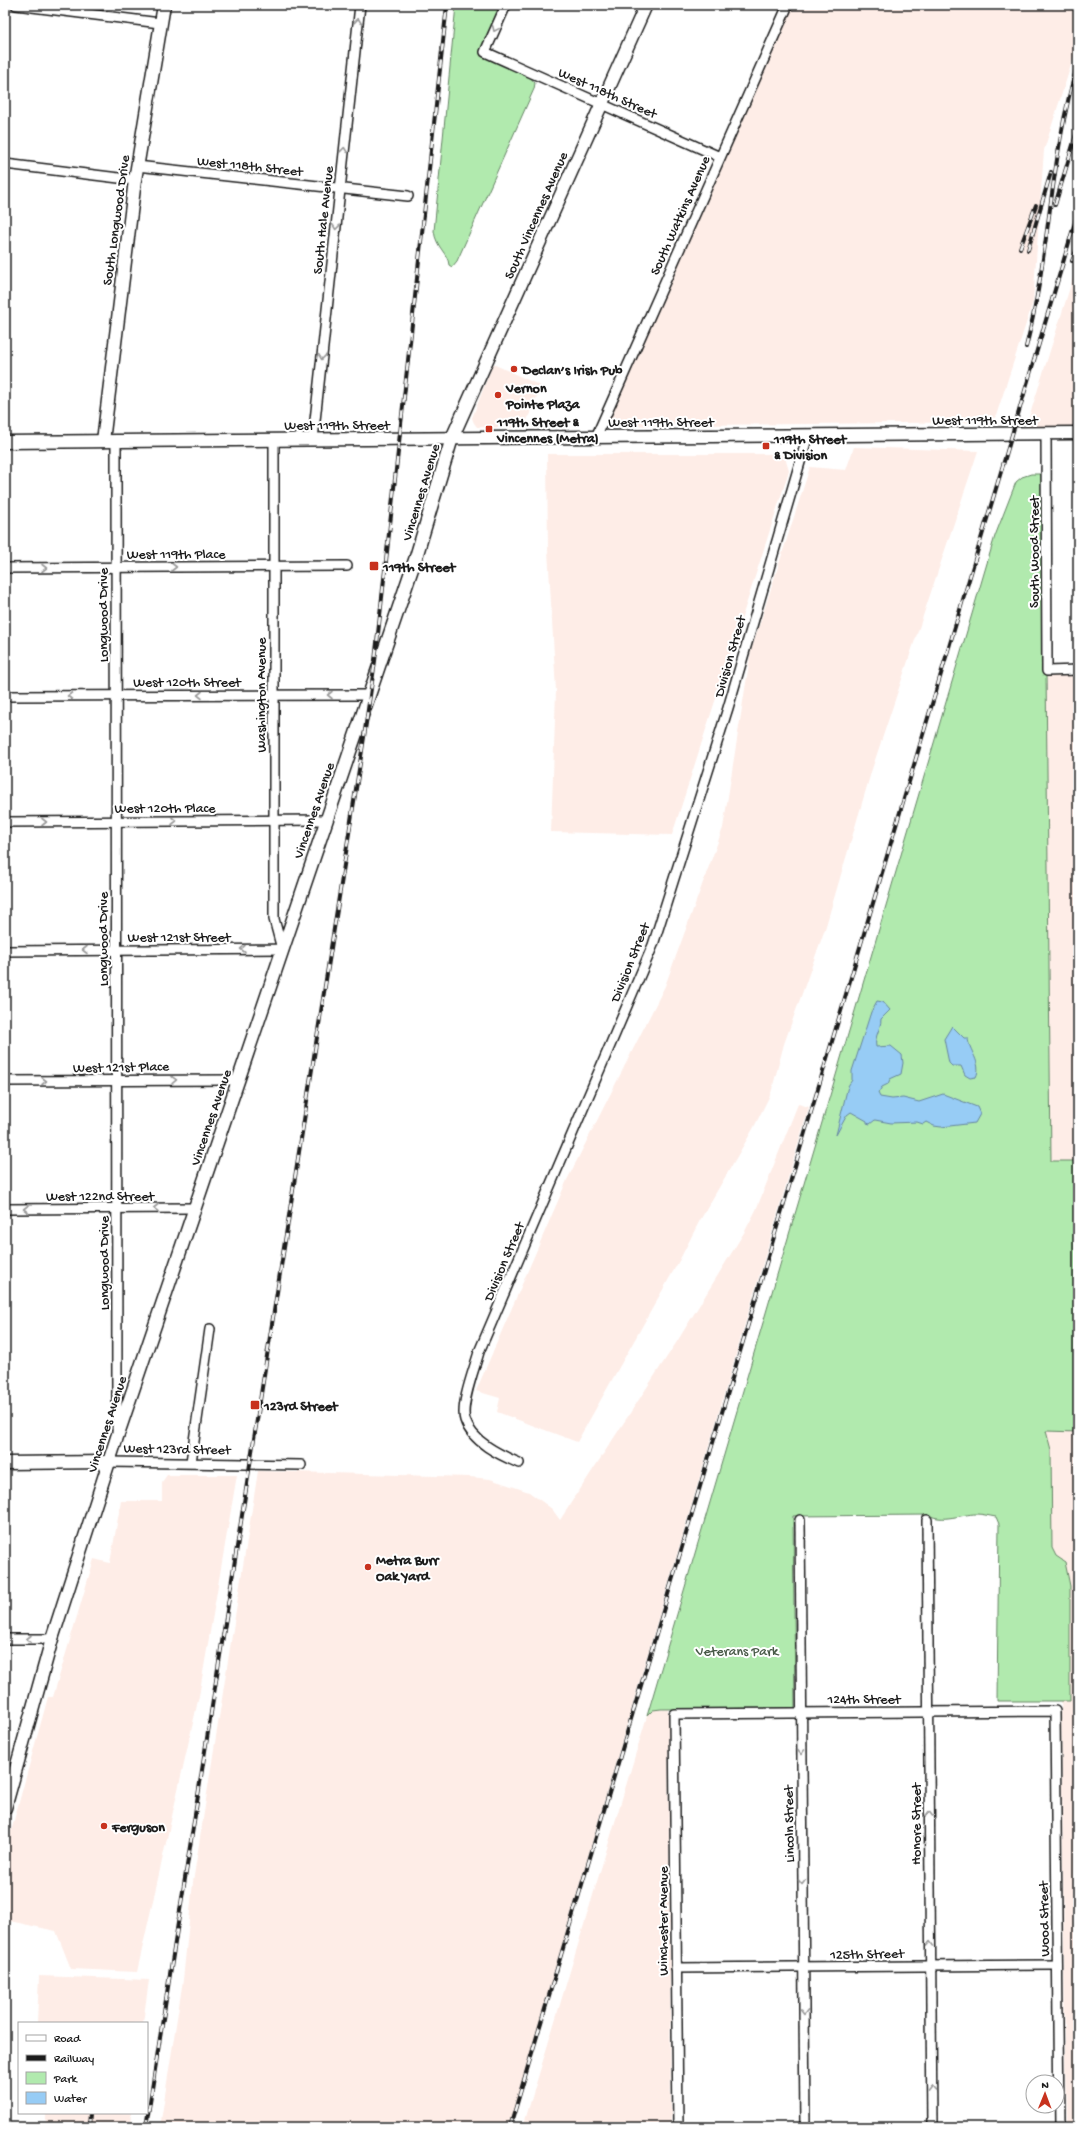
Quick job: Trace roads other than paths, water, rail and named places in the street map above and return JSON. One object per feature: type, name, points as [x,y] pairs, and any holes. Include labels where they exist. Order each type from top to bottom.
[{"type":"main road","name":"South Longwood Drive","points":[[103,441],[135,180],[164,5]]},
{"type":"main road","name":"South Vincennes Avenue","points":[[452,438],[646,5]]},
{"type":"main road","name":"West 119th Street","points":[[5,442],[1078,433]]},
{"type":"main road","name":"Vincennes Avenue","points":[[5,1808],[8,1783],[52,1639],[117,1437],[237,1080],[416,557],[452,438]]},
{"type":"main road","name":"West 123rd Street","points":[[5,1463],[110,1462]]},
{"type":"street","points":[[16,5],[160,23]]},
{"type":"street","name":"South Hale Avenue","points":[[313,439],[360,5]]},
{"type":"street","name":"West 118th Street","points":[[506,5],[485,52],[720,157]]},
{"type":"street","name":"South Watkins Avenue","points":[[596,437],[788,5]]},
{"type":"street","points":[[5,164],[135,180]]},
{"type":"street","name":"West 118th Street","points":[[137,166],[408,196]]},
{"type":"street","name":"South Wood Street","points":[[1046,433],[1048,671],[1078,670]]},
{"type":"street","name":"Division Street","points":[[519,1462],[502,1456],[475,1437],[465,1420],[466,1395],[479,1352],[653,945],[728,708],[808,435]]},
{"type":"street","name":"Washington Avenue","points":[[274,439],[274,920],[282,949]]},
{"type":"street","name":"Longwood Drive","points":[[116,441],[117,1437]]},
{"type":"street","name":"West 119th Place","points":[[5,568],[347,566]]},
{"type":"street","name":"West 120th Street","points":[[5,696],[369,695]]},
{"type":"street","name":"West 120th Place","points":[[5,822],[326,820]]},
{"type":"street","name":"West 121st Street","points":[[5,951],[282,949]]},
{"type":"street","name":"West 121st Place","points":[[5,1081],[237,1080]]},
{"type":"street","name":"West 122nd Street","points":[[5,1209],[195,1208]]},
{"type":"street","points":[[191,1462],[210,1329]]},
{"type":"street","name":"West 123rd Street","points":[[110,1462],[191,1462],[301,1465]]},
{"type":"street","name":"Lincoln Street","points":[[800,1520],[805,2127]]},
{"type":"street","name":"Honore Street","points":[[927,1520],[932,2127]]},
{"type":"street","points":[[5,1639],[52,1639]]},
{"type":"street","name":"124th Street","points":[[674,1714],[1055,1710]]},
{"type":"street","name":"Wood Street","points":[[1055,1710],[1059,2127]]},
{"type":"street","name":"Winchester Avenue","points":[[674,1714],[678,2127]]},
{"type":"street","name":"125th Street","points":[[676,1968],[1057,1965]]},
{"type":"water","points":[[877,1001],[883,1002],[890,1010],[881,1019],[876,1039],[876,1047],[891,1046],[902,1055],[903,1063],[901,1074],[890,1079],[888,1084],[882,1087],[878,1093],[880,1097],[892,1099],[903,1098],[919,1102],[943,1094],[977,1107],[980,1114],[975,1123],[941,1127],[934,1126],[926,1122],[923,1124],[917,1122],[891,1123],[875,1120],[870,1124],[851,1112],[847,1115],[836,1135],[848,1086],[852,1080],[852,1071],[871,1012]]},
{"type":"water","points":[[952,1026],[964,1038],[968,1038],[977,1062],[978,1072],[976,1077],[970,1078],[965,1075],[961,1066],[952,1066],[949,1063],[944,1039]]},
{"type":"railway","points":[[146,2127],[375,661],[447,5]]},
{"type":"railway","points":[[1026,347],[1040,276],[1061,133],[1078,63]]},
{"type":"railway","points":[[1055,205],[1078,128]]},
{"type":"railway","points":[[1028,250],[1051,172]]},
{"type":"railway","points":[[1020,248],[1036,205]]},
{"type":"railway","points":[[510,2127],[1078,212]]},
{"type":"railway","points":[[1072,261],[1078,247]]},
{"type":"railway","points":[[89,2127],[90,2114]]},
{"type":"place","name":"Declan’s Irish Pub","points":[[514,369]]},
{"type":"place","name":"Vernon Pointe Plaza","points":[[498,395]]},
{"type":"place","name":"119th Street & Vincennes (Metra)","points":[[489,429]]},
{"type":"place","name":"119th Street & Division","points":[[766,446]]},
{"type":"place","name":"119th Street","points":[[374,566]]},
{"type":"place","name":"123rd Street","points":[[255,1405]]},
{"type":"place","name":"Metra Burr Oak Yard","points":[[368,1567]]},
{"type":"place","name":"Ferguson","points":[[104,1826]]},
{"type":"park label","name":"Veterans Park","points":[[737,1650]]}]
